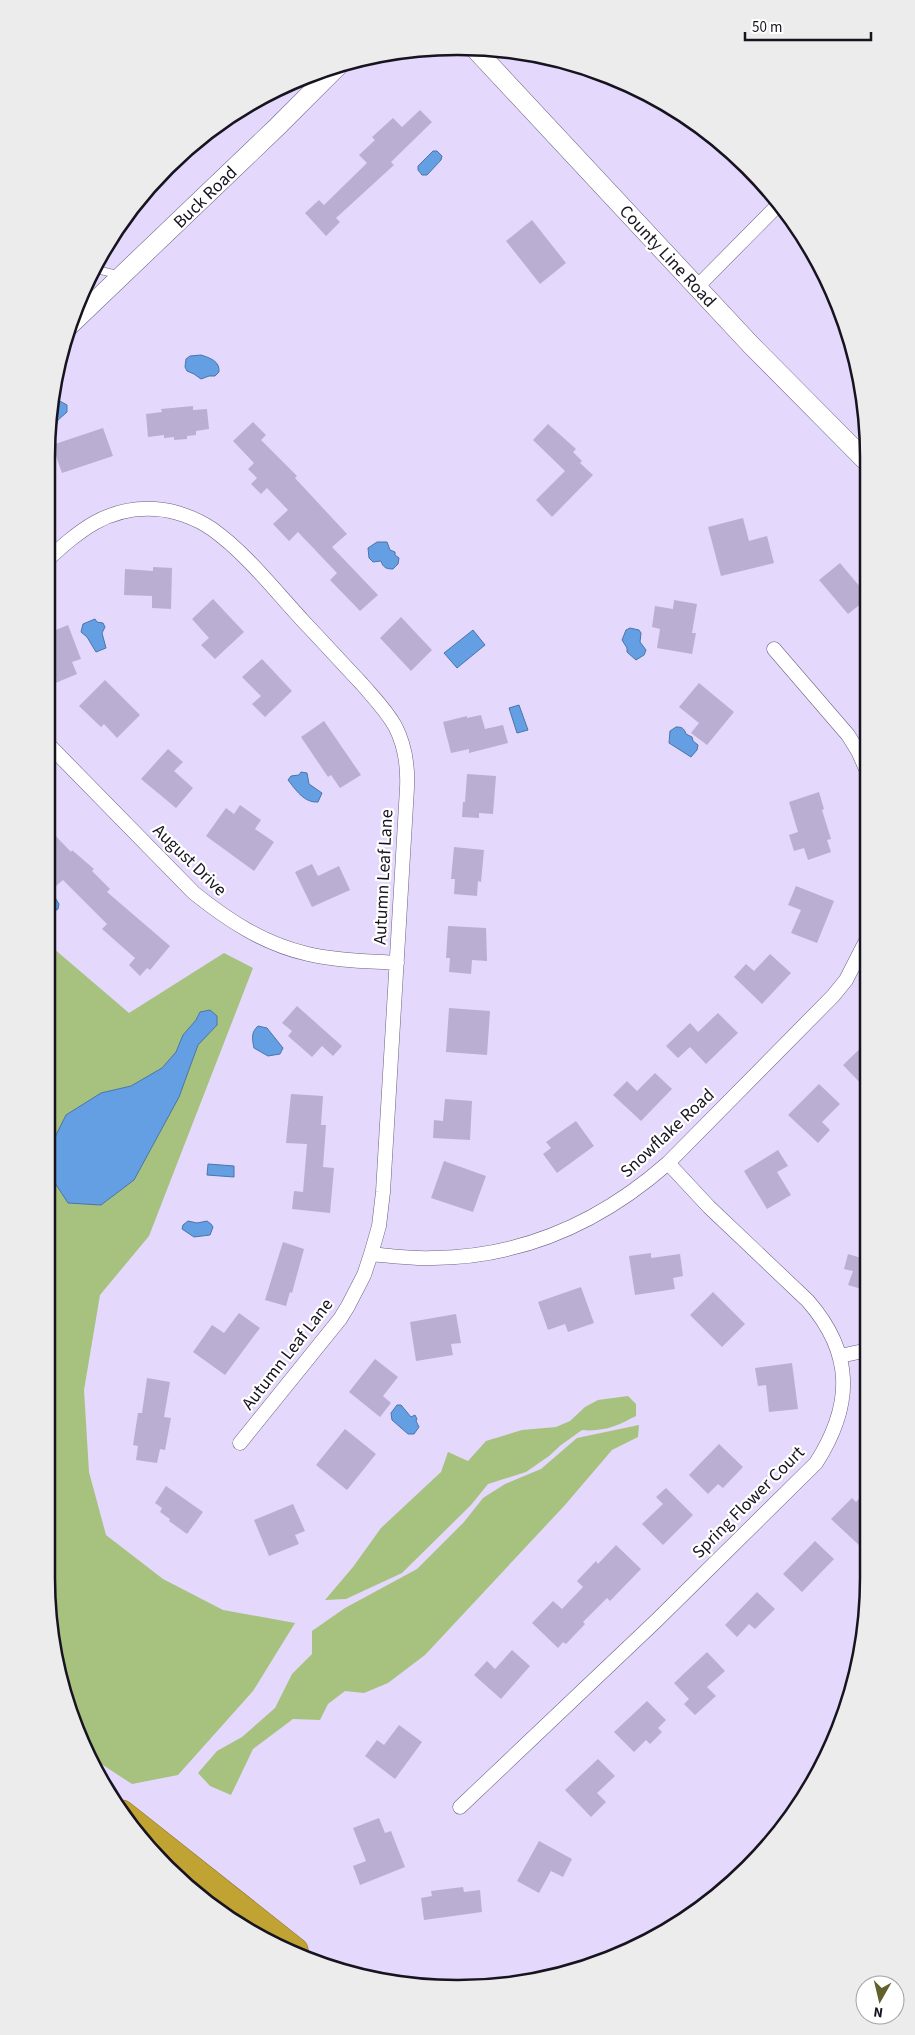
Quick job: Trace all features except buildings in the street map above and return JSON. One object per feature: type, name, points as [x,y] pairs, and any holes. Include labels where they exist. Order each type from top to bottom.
[{"type":"highway","points":[[142,1828],[283,1940]]},
{"type":"main road","name":"County Line Road","points":[[481,56],[751,345],[860,455]]},
{"type":"main road","name":"Buck Road","points":[[82,314],[327,76]]},
{"type":"street","points":[[697,287],[774,209]]},
{"type":"street","name":"Autumn Leaf Lane","points":[[55,553],[76,534],[105,517],[130,510],[156,509],[177,513],[195,520],[211,529],[234,547],[382,706],[395,726],[404,748],[408,771],[383,1192],[379,1226],[372,1254],[364,1275],[340,1319],[240,1443]]},
{"type":"street","points":[[774,649],[848,735],[860,755]]},
{"type":"street","name":"August Drive","points":[[55,751],[194,893],[221,914],[245,929],[274,944],[309,955],[397,963]]},
{"type":"street","name":"Snowflake Road","points":[[372,1254],[407,1258],[455,1258],[502,1251],[525,1245],[570,1228],[607,1210],[651,1178],[668,1163],[834,996],[846,980],[860,953]]},
{"type":"street","name":"Spring Flower Court","points":[[460,1807],[656,1621],[816,1463],[829,1442],[840,1413],[844,1393],[844,1374],[832,1335],[821,1316],[808,1301],[709,1207],[668,1163]]},
{"type":"street","points":[[840,1356],[860,1352]]},
{"type":"lane","points":[[101,271],[122,275]]},
{"type":"green space","points":[[55,950],[129,1013],[224,953],[253,968],[149,1236],[100,1295],[84,1390],[89,1472],[106,1535],[163,1579],[223,1610],[295,1623],[253,1691],[178,1775],[132,1784],[101,1764],[97,1756],[76,1707],[58,1630],[55,1578]]},
{"type":"green space","points":[[628,1396],[636,1404],[636,1416],[610,1428],[582,1430],[526,1472],[488,1484],[471,1505],[402,1573],[346,1599],[325,1600],[353,1567],[381,1528],[441,1472],[448,1452],[468,1461],[486,1441],[522,1430],[556,1427],[570,1421],[585,1407],[598,1400]]},
{"type":"green space","points":[[639,1425],[638,1437],[612,1450],[565,1505],[425,1655],[388,1683],[364,1693],[345,1691],[328,1704],[320,1720],[293,1719],[253,1749],[231,1795],[210,1786],[198,1773],[217,1751],[242,1737],[275,1708],[292,1674],[312,1654],[312,1631],[345,1608],[417,1569],[464,1522],[483,1498],[505,1484],[541,1469],[577,1438]]},
{"type":"water","points":[[433,151],[437,151],[442,156],[441,160],[427,175],[422,175],[418,170],[418,166]]},
{"type":"water","points":[[201,355],[211,359],[218,365],[219,372],[215,376],[201,379],[187,371],[185,367],[186,359],[190,356]]},
{"type":"water","points":[[59,401],[67,405],[67,412],[58,420],[56,426]]},
{"type":"water","points":[[377,542],[387,542],[390,550],[395,552],[395,555],[399,558],[398,564],[393,569],[386,568],[381,561],[373,562],[369,558],[368,548]]},
{"type":"water","points":[[95,619],[97,622],[103,623],[105,627],[102,633],[106,648],[96,652],[87,637],[81,632],[83,624]]},
{"type":"water","points":[[630,628],[639,630],[641,633],[640,642],[646,650],[644,655],[636,660],[627,652],[627,648],[622,640],[626,630]]},
{"type":"water","points":[[473,630],[485,645],[457,668],[444,653]]},
{"type":"water","points":[[519,705],[528,730],[517,733],[509,708]]},
{"type":"water","points":[[676,727],[683,728],[686,734],[692,737],[693,741],[698,745],[697,750],[691,757],[669,743],[670,731]]},
{"type":"water","points":[[301,772],[307,773],[309,784],[322,793],[318,802],[304,798],[288,780],[291,776],[299,775]]},
{"type":"water","points":[[55,898],[59,904],[58,909],[55,911]]},
{"type":"water","points":[[210,1010],[217,1016],[217,1025],[198,1045],[179,1097],[134,1180],[101,1205],[68,1203],[55,1183],[55,1137],[66,1115],[101,1093],[131,1086],[162,1068],[176,1052],[183,1035],[196,1020],[200,1012]]},
{"type":"water","points":[[258,1026],[267,1028],[283,1048],[280,1054],[268,1056],[254,1048],[253,1036]]},
{"type":"water","points":[[208,1164],[234,1166],[234,1177],[207,1175]]},
{"type":"water","points":[[188,1221],[197,1223],[207,1221],[213,1227],[210,1235],[194,1237],[182,1229],[183,1225]]},
{"type":"water","points":[[397,1405],[401,1405],[411,1417],[415,1415],[419,1427],[414,1434],[408,1434],[392,1420],[391,1413]]}]
